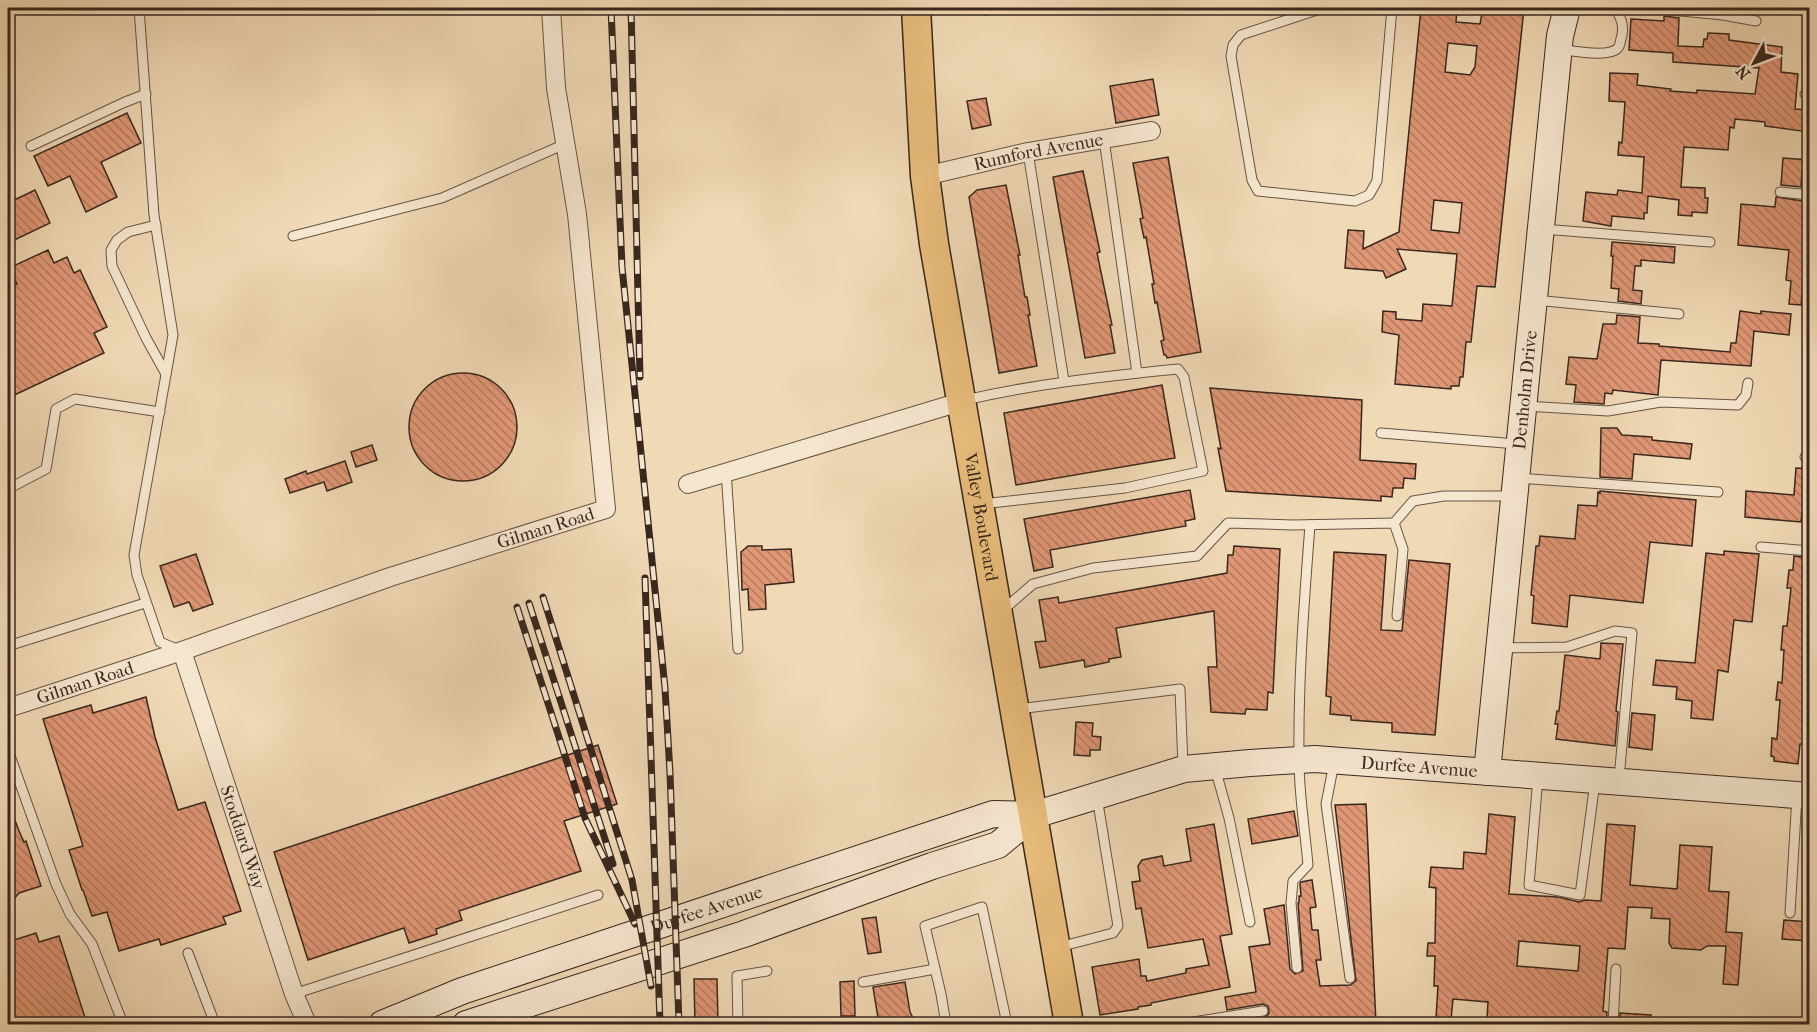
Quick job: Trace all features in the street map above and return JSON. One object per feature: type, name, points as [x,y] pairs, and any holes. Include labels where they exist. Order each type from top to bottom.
[{"type":"main road","name":"Valley Boulevard","points":[[916,8],[925,176],[934,244],[1069,1024]]},
{"type":"main road","name":"Denholm Drive","points":[[1487,772],[1558,49],[1567,8]]},
{"type":"main road","name":"Durfee Avenue","points":[[382,1024],[462,991],[993,814],[1034,815],[1184,769],[1299,760],[1334,761],[1803,796]]},
{"type":"main road","name":"Durfee Avenue","points":[[466,1024],[744,934],[998,844],[1034,815]]},
{"type":"street","name":"Gilman Road","points":[[8,708],[182,651],[390,577],[606,509],[577,214],[556,88],[551,8]]},
{"type":"street","name":"Rumford Avenue","points":[[925,176],[1028,152],[1152,131]]},
{"type":"street","points":[[688,484],[960,402]]},
{"type":"street","name":"Stoddard Way","points":[[182,651],[294,993],[307,1024]]},
{"type":"lane","points":[[139,8],[156,225],[173,335],[134,555],[137,575],[160,642],[182,651]]},
{"type":"lane","points":[[972,8],[985,10],[1000,8]]},
{"type":"lane","points":[[1323,8],[1241,35],[1233,45],[1231,56],[1252,180],[1258,191],[1355,201],[1369,195],[1377,181],[1392,8]]},
{"type":"lane","points":[[1558,49],[1609,53],[1617,48],[1622,36],[1623,23],[1615,8]]},
{"type":"lane","points":[[1650,8],[1723,15],[1756,21]]},
{"type":"lane","points":[[31,146],[146,94]]},
{"type":"lane","points":[[1104,139],[1137,373]]},
{"type":"lane","points":[[293,236],[442,198],[565,144]]},
{"type":"lane","points":[[1028,152],[1064,381]]},
{"type":"lane","points":[[1780,192],[1809,195]]},
{"type":"lane","points":[[156,225],[128,232],[117,240],[111,250],[111,266],[166,374]]},
{"type":"lane","points":[[1540,229],[1710,242]]},
{"type":"lane","points":[[1533,300],[1679,314]]},
{"type":"lane","points":[[960,402],[1009,390],[1064,381],[1178,369],[1184,377],[1203,471],[1125,488],[980,505]]},
{"type":"lane","points":[[1523,405],[1608,411],[1661,402],[1738,405],[1746,395],[1748,383]]},
{"type":"lane","points":[[8,489],[46,469],[56,409],[64,403],[75,399],[160,412]]},
{"type":"lane","points":[[1381,433],[1519,445]]},
{"type":"lane","points":[[726,471],[738,649]]},
{"type":"lane","points":[[998,615],[1033,584],[1093,568],[1197,556],[1228,523],[1310,525],[1394,523],[1413,501],[1444,496],[1471,496],[1515,487],[1718,492]]},
{"type":"lane","points":[[1394,523],[1403,549],[1396,616]]},
{"type":"lane","points":[[1297,968],[1291,903],[1293,881],[1308,865],[1300,796],[1299,760],[1301,644],[1310,525]]},
{"type":"lane","points":[[1761,547],[1809,551]]},
{"type":"lane","points":[[8,638],[11,645],[146,603]]},
{"type":"lane","points":[[1499,648],[1567,647],[1615,631],[1632,633],[1607,781],[1580,895],[1529,885],[1538,776]]},
{"type":"lane","points":[[1015,709],[1180,689],[1184,769]]},
{"type":"lane","points":[[8,750],[56,884],[70,914],[92,944],[123,1024]]},
{"type":"lane","points":[[1334,761],[1326,804],[1350,978]]},
{"type":"lane","points":[[1214,766],[1229,818],[1250,922]]},
{"type":"lane","points":[[1056,947],[1113,933],[1119,926],[1097,796]]},
{"type":"lane","points":[[1790,913],[1803,796]]},
{"type":"lane","points":[[294,993],[598,895]]},
{"type":"lane","points":[[946,1024],[925,926],[982,907],[1007,1024]]},
{"type":"lane","points":[[188,953],[215,1024]]},
{"type":"lane","points":[[863,982],[935,969]]},
{"type":"lane","points":[[1613,1024],[1616,969]]},
{"type":"lane","points":[[738,1024],[737,976],[767,971]]},
{"type":"lane","points":[[1180,1024],[1263,1011]]},
{"type":"building","points":[[1421,8],[1457,8],[1456,22],[1480,24],[1483,8],[1524,8],[1495,287],[1477,286],[1471,342],[1466,342],[1463,377],[1460,377],[1459,386],[1451,386],[1451,389],[1395,384],[1399,335],[1382,332],[1383,311],[1396,312],[1396,319],[1422,321],[1423,304],[1452,306],[1457,254],[1397,249],[1406,269],[1386,278],[1383,271],[1345,268],[1348,230],[1364,231],[1363,249],[1399,232]],"holes":[[[1448,43],[1477,46],[1475,67],[1470,75],[1445,72]],[[1434,200],[1462,203],[1459,233],[1431,230]]]},
{"type":"building","points":[[1664,16],[1679,18],[1678,46],[1703,47],[1708,33],[1729,34],[1729,40],[1782,47],[1781,72],[1798,74],[1795,109],[1809,110],[1809,132],[1765,126],[1765,122],[1735,119],[1734,128],[1730,127],[1728,150],[1684,147],[1681,187],[1705,188],[1705,198],[1708,198],[1707,213],[1692,212],[1692,216],[1678,215],[1679,200],[1648,196],[1647,213],[1644,213],[1644,219],[1612,216],[1611,226],[1583,221],[1586,192],[1617,195],[1618,190],[1642,193],[1644,157],[1618,155],[1619,142],[1622,143],[1625,102],[1609,101],[1610,73],[1638,74],[1637,85],[1671,89],[1670,91],[1697,93],[1697,90],[1755,94],[1759,68],[1673,62],[1673,53],[1629,50],[1631,19],[1664,21]]},
{"type":"building","points":[[1153,79],[1159,115],[1116,123],[1110,86]]},
{"type":"building","points":[[986,98],[991,125],[972,129],[967,101]]},
{"type":"building","points":[[127,113],[141,143],[101,162],[117,197],[86,212],[70,176],[48,186],[34,156]]},
{"type":"building","points":[[1168,157],[1201,352],[1167,358],[1164,355],[1161,341],[1164,340],[1157,302],[1155,303],[1146,237],[1144,238],[1140,219],[1143,218],[1133,163]]},
{"type":"building","points":[[1783,158],[1809,160],[1809,173],[1802,172],[1801,187],[1781,185]]},
{"type":"building","points":[[1083,171],[1100,252],[1097,253],[1112,325],[1110,325],[1115,353],[1085,358],[1053,177]]},
{"type":"building","points":[[1006,185],[1020,255],[1018,255],[1037,366],[999,373],[969,197],[977,190]]},
{"type":"building","points":[[35,190],[50,223],[8,243],[8,203]]},
{"type":"building","points":[[1776,197],[1809,202],[1809,251],[1807,251],[1801,305],[1789,304],[1791,281],[1786,280],[1789,250],[1738,245],[1741,204],[1775,207]]},
{"type":"building","points":[[1612,242],[1675,247],[1674,263],[1641,260],[1641,266],[1635,266],[1633,290],[1642,291],[1641,304],[1618,301],[1619,289],[1611,288]]},
{"type":"building","points":[[48,250],[54,263],[67,257],[74,273],[80,270],[107,327],[94,333],[104,353],[8,398],[8,288],[17,284],[9,268]]},
{"type":"building","points":[[1740,311],[1791,314],[1789,335],[1754,331],[1751,366],[1661,360],[1658,395],[1613,390],[1612,394],[1605,393],[1604,404],[1574,402],[1576,385],[1566,384],[1569,357],[1597,359],[1603,324],[1616,324],[1617,315],[1640,317],[1638,343],[1730,352],[1731,343],[1736,343]]},
{"type":"building","points":[[463,373],[484,377],[501,389],[513,406],[517,427],[513,448],[501,465],[484,477],[463,481],[442,477],[425,465],[413,448],[409,427],[413,406],[425,389],[442,377]]},
{"type":"building","points":[[1162,385],[1175,458],[1016,485],[1004,413]]},
{"type":"building","points":[[1210,388],[1362,400],[1360,460],[1416,464],[1415,479],[1404,478],[1403,488],[1393,488],[1392,497],[1381,496],[1381,501],[1226,491]]},
{"type":"building","points":[[1601,428],[1617,428],[1622,435],[1652,437],[1652,440],[1692,444],[1690,459],[1634,454],[1632,479],[1600,477]]},
{"type":"building","points":[[372,445],[377,460],[356,467],[351,452]]},
{"type":"building","points":[[345,461],[352,482],[327,491],[324,482],[290,493],[285,479]]},
{"type":"building","points":[[1796,468],[1809,469],[1808,514],[1802,513],[1801,522],[1745,517],[1746,491],[1794,495]]},
{"type":"building","points":[[1190,490],[1195,519],[1185,521],[1186,526],[1050,550],[1053,567],[1034,571],[1024,519]]},
{"type":"building","points":[[1600,491],[1696,500],[1692,546],[1650,542],[1643,603],[1570,595],[1567,627],[1532,623],[1534,596],[1531,595],[1536,546],[1539,546],[1540,536],[1575,539],[1578,505],[1597,506]]},
{"type":"building","points":[[748,546],[762,546],[762,550],[791,549],[794,582],[765,585],[766,609],[749,610],[748,589],[742,590],[741,552]]},
{"type":"building","points":[[1234,546],[1280,549],[1273,693],[1268,692],[1267,710],[1246,709],[1245,714],[1211,712],[1208,667],[1217,667],[1214,611],[1116,628],[1121,657],[1109,659],[1109,662],[1085,667],[1084,660],[1040,668],[1035,642],[1046,641],[1039,600],[1058,597],[1059,603],[1227,573],[1228,555],[1233,555]]},
{"type":"building","points":[[1724,551],[1759,554],[1752,622],[1734,620],[1728,672],[1718,670],[1713,720],[1691,718],[1692,701],[1676,699],[1677,687],[1653,685],[1656,660],[1695,663],[1706,553],[1724,555]]},
{"type":"building","points":[[1334,552],[1386,555],[1381,630],[1402,631],[1409,560],[1450,564],[1435,735],[1392,732],[1392,723],[1351,720],[1351,716],[1330,714],[1331,697],[1326,696]]},
{"type":"building","points":[[196,554],[213,604],[193,611],[189,602],[174,607],[160,566]]},
{"type":"building","points":[[1794,556],[1809,558],[1809,744],[1800,744],[1798,764],[1774,761],[1774,757],[1771,756],[1772,738],[1777,739],[1780,700],[1776,700],[1778,682],[1782,683],[1783,626],[1787,626],[1791,588],[1787,588],[1789,570],[1793,570]]},
{"type":"building","points":[[1601,643],[1623,644],[1615,746],[1556,739],[1558,724],[1555,724],[1557,711],[1559,711],[1565,655],[1600,659]]},
{"type":"building","points":[[146,697],[155,737],[178,810],[205,802],[241,911],[223,917],[226,924],[161,945],[159,939],[119,951],[107,912],[92,916],[82,890],[69,850],[83,846],[43,719],[91,705],[93,713]]},
{"type":"building","points":[[1632,713],[1655,715],[1652,750],[1629,747]]},
{"type":"building","points":[[1076,722],[1093,723],[1092,736],[1101,737],[1100,750],[1090,750],[1090,756],[1074,755]]},
{"type":"building","points":[[598,745],[617,804],[564,821],[581,871],[459,911],[462,920],[436,929],[437,934],[409,943],[404,928],[308,960],[274,852]]},
{"type":"building","points":[[9,804],[24,842],[26,841],[41,886],[19,893],[14,899],[8,893]]},
{"type":"building","points":[[1366,804],[1376,1024],[1230,1024],[1264,1018],[1269,1013],[1268,1006],[1263,1004],[1227,1010],[1225,997],[1256,992],[1249,947],[1270,944],[1264,909],[1284,905],[1290,969],[1295,974],[1303,971],[1298,903],[1299,896],[1301,896],[1301,882],[1312,880],[1316,907],[1310,908],[1312,930],[1318,930],[1321,960],[1316,960],[1320,986],[1350,985],[1356,981],[1335,805]]},
{"type":"building","points":[[1294,811],[1298,836],[1252,844],[1248,819]]},
{"type":"building","points":[[1489,814],[1515,817],[1509,894],[1558,897],[1579,902],[1601,901],[1607,824],[1635,826],[1630,885],[1677,889],[1680,845],[1712,847],[1709,891],[1729,892],[1726,932],[1742,933],[1738,985],[1723,984],[1726,946],[1707,946],[1701,950],[1672,948],[1669,943],[1670,919],[1651,918],[1652,908],[1628,907],[1625,949],[1608,948],[1603,1011],[1607,1012],[1606,1024],[1487,1019],[1488,1002],[1453,999],[1451,1020],[1436,1018],[1438,986],[1434,986],[1435,956],[1427,956],[1428,943],[1435,943],[1436,888],[1429,887],[1431,867],[1463,869],[1464,852],[1486,854]],"holes":[[[1519,941],[1580,946],[1578,971],[1517,966]]]},
{"type":"building","points":[[1214,824],[1232,934],[1220,936],[1230,987],[1151,1003],[1151,1005],[1138,1007],[1138,1009],[1100,1015],[1092,967],[1139,959],[1141,976],[1146,976],[1147,981],[1186,973],[1186,969],[1209,965],[1203,939],[1148,948],[1141,908],[1136,909],[1132,882],[1140,881],[1138,866],[1142,860],[1162,856],[1164,866],[1191,861],[1186,829]]},
{"type":"building","points":[[876,917],[881,952],[868,954],[862,919]]},
{"type":"building","points":[[1784,920],[1809,922],[1809,941],[1782,939]]},
{"type":"building","points":[[36,933],[39,942],[59,936],[87,1024],[8,1024],[8,942]]},
{"type":"building","points":[[694,979],[717,979],[718,1024],[695,1024]]},
{"type":"building","points":[[854,981],[855,1016],[841,1016],[840,982]]},
{"type":"building","points":[[905,982],[910,1012],[916,1024],[879,1024],[873,987]]},
{"type":"building","points":[[1620,1013],[1651,1015],[1651,1024],[1620,1024]]},
{"type":"railway","points":[[611,8],[622,267],[665,688],[679,1024]]},
{"type":"railway","points":[[631,8],[640,377]]},
{"type":"railway","points":[[645,578],[660,1024]]},
{"type":"railway","points":[[543,597],[632,880],[651,986]]},
{"type":"railway","points":[[529,603],[613,864]]},
{"type":"railway","points":[[517,607],[585,818],[635,924]]}]
